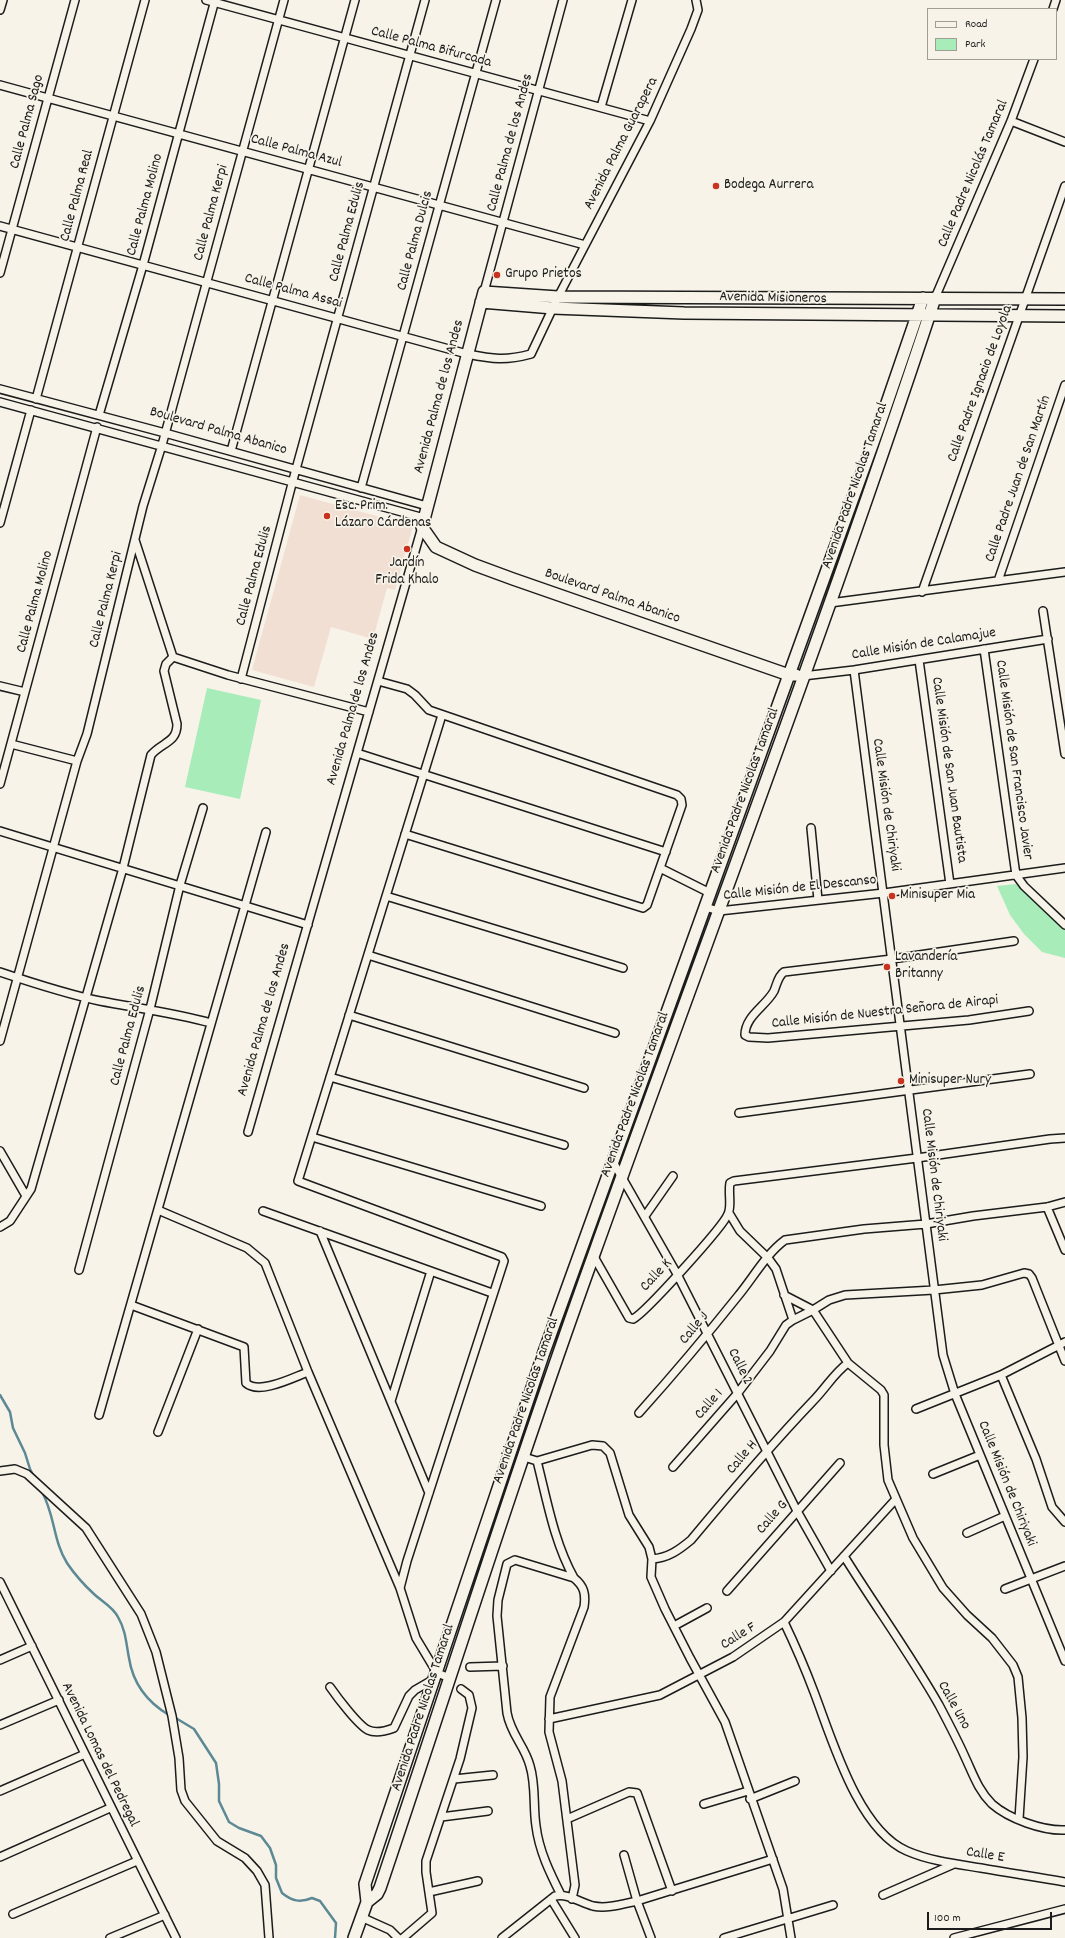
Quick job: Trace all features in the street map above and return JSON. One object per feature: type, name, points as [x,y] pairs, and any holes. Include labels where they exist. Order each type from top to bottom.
[{"type":"street","points":[[0,10],[3,0]]},
{"type":"street","name":"Calle Palma Sago","points":[[0,273],[75,0]]},
{"type":"street","name":"Calle Palma Real","points":[[36,399],[145,0]]},
{"type":"street","name":"Calle Palma Bifurcada","points":[[206,0],[650,121]]},
{"type":"street","name":"Calle Palma Kerpi","points":[[0,1041],[77,761],[87,734],[135,540],[284,0]]},
{"type":"street","points":[[231,451],[274,301],[355,0]]},
{"type":"street","name":"Calle Palma Edulis","points":[[241,679],[293,480],[425,0]]},
{"type":"street","name":"Calle Palma Dulcis","points":[[361,488],[496,0]]},
{"type":"street","name":"Calle Palma de los Andes","points":[[482,297],[563,0]]},
{"type":"street","points":[[601,107],[632,0]]},
{"type":"street","name":"Avenida Palma Guarapera","points":[[553,308],[650,121],[691,29],[698,10],[696,0]]},
{"type":"street","name":"Calle Palma Molino","points":[[99,415],[143,265],[214,1]]},
{"type":"street","name":"Calle Padre Nicolás Tamaral","points":[[935,298],[1011,121],[1034,60]]},
{"type":"street","name":"Calle Palma Azul","points":[[0,85],[585,245]]},
{"type":"street","points":[[1011,121],[1065,142]]},
{"type":"street","name":"Calle Padre Ignacio de Loyola","points":[[922,592],[1065,186]]},
{"type":"street","name":"Calle Palma Assai","points":[[0,226],[467,354],[490,358],[512,359],[531,354],[553,308]]},
{"type":"street","name":"Avenida Misioneros","points":[[482,297],[558,296],[1065,299]]},
{"type":"street","name":"Avenida Misioneros","points":[[482,297],[553,308],[729,314],[1065,316]]},
{"type":"street","name":"Avenida Palma de los Andes","points":[[248,1132],[423,522],[482,297]]},
{"type":"street","name":"Avenida Padre Nicolas Tamaral","points":[[354,1938],[367,1902],[365,1884],[437,1676],[543,1355],[612,1160],[706,907],[923,298]]},
{"type":"street","name":"Avenida Padre Nicolas Tamaral","points":[[367,1902],[377,1894],[380,1888],[593,1255],[804,676],[892,429],[935,298]]},
{"type":"street","name":"Calle Padre Juan de San Martín","points":[[998,581],[1065,385]]},
{"type":"street","name":"Boulevard Palma Abanico","points":[[0,389],[231,451],[427,506]]},
{"type":"street","name":"Boulevard Palma Abanico","points":[[0,402],[293,480],[423,522],[436,547],[475,565],[789,674],[804,676]]},
{"type":"street","points":[[0,523],[31,410]]},
{"type":"street","name":"Calle Palma Molino","points":[[0,784],[97,427]]},
{"type":"street","points":[[135,540],[173,657]]},
{"type":"street","points":[[830,603],[1065,572]]},
{"type":"street","points":[[1044,611],[1065,754]]},
{"type":"street","name":"Calle Misión de Calamajue","points":[[804,676],[854,670],[1048,639]]},
{"type":"street","name":"Calle Misión de San Francisco Javier","points":[[984,649],[1016,875]]},
{"type":"street","points":[[173,657],[241,679],[369,712]]},
{"type":"street","points":[[0,1226],[10,1221],[30,1189],[123,868],[151,755],[158,747],[174,738],[177,732],[177,724],[164,671],[166,664],[173,657]]},
{"type":"street","name":"Calle Misión de San Juan Bautista","points":[[919,660],[950,884]]},
{"type":"street","name":"Calle Misión de Chiriyaki","points":[[854,670],[943,1355],[955,1394],[1030,1580],[1065,1661]]},
{"type":"street","points":[[378,681],[407,689],[429,710],[677,795],[681,800],[682,805],[647,905],[643,908],[405,834]]},
{"type":"street","points":[[0,686],[25,692]]},
{"type":"street","points":[[400,1588],[492,1293],[504,1262],[502,1257],[298,1182],[442,714]]},
{"type":"street","points":[[11,744],[77,761]]},
{"type":"street","points":[[357,753],[666,852]]},
{"type":"street","name":"Calle Palma Edulis","points":[[79,1270],[150,1009],[180,885],[203,808]]},
{"type":"street","points":[[811,828],[818,900]]},
{"type":"street","points":[[0,830],[308,925]]},
{"type":"street","points":[[99,1415],[266,832]]},
{"type":"street","points":[[660,868],[710,893]]},
{"type":"street","name":"Calle Misión de El Descanso","points":[[706,907],[719,911],[884,893],[1065,868]]},
{"type":"street","points":[[1016,875],[1024,886],[1065,925]]},
{"type":"street","points":[[386,896],[623,968]]},
{"type":"street","points":[[892,959],[1014,941]]},
{"type":"street","points":[[368,955],[614,1033]]},
{"type":"street","name":"Calle Misión de Nuestra Señora de Airapi","points":[[892,959],[784,972],[780,975],[774,991],[757,1010],[746,1029],[746,1035],[749,1038],[768,1038],[969,1020],[1029,1011]]},
{"type":"street","points":[[0,972],[34,984],[85,997],[180,1014],[211,1023]]},
{"type":"street","points":[[350,1015],[584,1088]]},
{"type":"street","points":[[739,1113],[1030,1074]]},
{"type":"street","points":[[330,1077],[564,1145]]},
{"type":"street","points":[[312,1137],[541,1206]]},
{"type":"street","points":[[793,1320],[776,1269],[768,1258],[740,1231],[728,1213],[730,1183],[734,1181],[1065,1138]]},
{"type":"street","points":[[0,1151],[26,1196]]},
{"type":"street","name":"Calle 2","points":[[612,1160],[677,1274],[797,1511],[831,1571]]},
{"type":"street","points":[[645,1216],[673,1176]]},
{"type":"street","name":"Calle J","points":[[639,1413],[708,1334],[775,1248],[785,1240],[864,1229],[926,1224],[973,1216],[1047,1207],[1065,1202]]},
{"type":"street","points":[[1047,1207],[1065,1250]]},
{"type":"street","points":[[158,1210],[247,1248],[265,1263],[308,1372],[400,1588],[416,1638],[437,1676]]},
{"type":"street","points":[[263,1211],[492,1293]]},
{"type":"street","name":"Calle K","points":[[593,1255],[629,1318],[633,1319],[677,1274],[728,1213]]},
{"type":"street","points":[[320,1231],[429,1493]]},
{"type":"street","points":[[391,1401],[431,1271]]},
{"type":"street","name":"Calle 1","points":[[673,1467],[737,1394],[770,1351],[786,1325],[829,1300],[845,1295],[934,1290],[982,1285],[1024,1273],[1029,1274],[1032,1278],[1062,1344]]},
{"type":"street","points":[[784,1295],[813,1310],[848,1363],[875,1384],[884,1395],[884,1445],[888,1480],[895,1500],[913,1538],[943,1588],[967,1615],[992,1638],[1016,1672],[1019,1683],[1023,1757],[1019,1819]]},
{"type":"street","points":[[131,1304],[244,1347],[246,1383],[251,1387],[258,1388],[266,1386],[308,1372]]},
{"type":"street","points":[[158,1432],[198,1329]]},
{"type":"street","points":[[916,1409],[1001,1375],[1062,1344],[1065,1361]]},
{"type":"street","name":"Calle H","points":[[652,1559],[664,1558],[691,1540],[766,1450],[823,1390],[838,1370],[848,1363]]},
{"type":"street","points":[[1001,1375],[1036,1459],[1052,1507],[1065,1522]]},
{"type":"street","points":[[524,1457],[537,1461],[592,1445],[603,1446],[610,1453],[629,1516],[648,1547],[652,1559],[652,1577],[674,1626],[725,1722],[750,1799],[783,1889],[789,1918],[791,1938]]},
{"type":"street","points":[[933,1474],[980,1455]]},
{"type":"street","points":[[537,1461],[554,1527],[566,1564],[574,1578]]},
{"type":"street","name":"Calle G","points":[[727,1591],[840,1463]]},
{"type":"street","points":[[0,1471],[16,1470],[27,1474],[86,1528],[141,1614],[156,1652],[172,1716],[181,1790],[185,1800],[217,1841],[245,1858],[257,1871],[265,1885],[269,1938]]},
{"type":"street","name":"Calle F","points":[[549,1719],[660,1695],[733,1657],[784,1622],[895,1500]]},
{"type":"street","points":[[967,1533],[1005,1516]]},
{"type":"street","name":"Calle Uno","points":[[844,1556],[938,1704],[956,1738],[978,1786],[993,1805],[1039,1828],[1065,1830]]},
{"type":"street","points":[[561,1895],[540,1848],[536,1827],[531,1766],[523,1748],[510,1727],[497,1616],[498,1600],[507,1564],[515,1560],[574,1578],[581,1583],[586,1596],[584,1606],[550,1697],[549,1732],[562,1781],[575,1885],[572,1899]]},
{"type":"street","points":[[1004,1589],[1065,1566]]},
{"type":"street","name":"Avenida Lomas del Pedregal","points":[[0,1582],[2,1593],[32,1646],[110,1808],[176,1938]]},
{"type":"street","points":[[674,1626],[707,1608]]},
{"type":"street","points":[[784,1622],[796,1646],[847,1777],[868,1816],[884,1834],[906,1851],[954,1864]]},
{"type":"street","points":[[0,1660],[32,1646]]},
{"type":"street","points":[[470,1667],[502,1666]]},
{"type":"street","points":[[330,1687],[346,1709],[368,1730],[382,1732],[394,1728],[409,1696],[415,1690],[437,1676],[450,1678]]},
{"type":"street","points":[[403,1938],[432,1913],[426,1872],[426,1861],[454,1779],[472,1708],[469,1695],[461,1689]]},
{"type":"street","points":[[0,1725],[58,1700]]},
{"type":"street","points":[[0,1791],[84,1754]]},
{"type":"street","points":[[454,1779],[493,1775]]},
{"type":"street","points":[[750,1799],[795,1781]]},
{"type":"street","points":[[704,1804],[748,1791]]},
{"type":"street","points":[[567,1819],[629,1792],[637,1793],[672,1890]]},
{"type":"street","points":[[0,1857],[110,1808]]},
{"type":"street","points":[[441,1817],[488,1811]]},
{"type":"street","points":[[624,1855],[636,1902],[651,1938]]},
{"type":"street","points":[[502,1938],[551,1899],[561,1895],[595,1906],[614,1906],[636,1902],[773,1859]]},
{"type":"street","points":[[13,1914],[137,1861]]},
{"type":"street","name":"Calle E","points":[[883,1895],[954,1864],[1065,1882]]},
{"type":"street","points":[[429,1892],[478,1881]]},
{"type":"street","points":[[551,1899],[575,1938]]},
{"type":"street","points":[[724,1938],[833,1905]]},
{"type":"street","points":[[954,1938],[1065,1909]]},
{"type":"street","points":[[110,1938],[165,1915]]},
{"type":"street","points":[[361,1918],[390,1930],[398,1938]]},
{"type":"shaded area","points":[[300,495],[413,526],[395,590],[387,588],[373,639],[331,627],[314,687],[252,670]]},
{"type":"green space","points":[[207,688],[261,700],[240,799],[185,787]]},
{"type":"green space","points":[[1016,884],[1065,930],[1065,958],[1042,952],[1024,934],[1010,915],[997,886]]},
{"type":"waterway","points":[[0,1395],[10,1412],[13,1428],[34,1477]]},
{"type":"waterway","points":[[42,1492],[49,1510],[62,1555],[76,1576],[116,1613],[121,1622],[131,1667],[138,1684],[148,1698],[169,1715]]},
{"type":"waterway","points":[[174,1717],[194,1729],[216,1763],[219,1784],[219,1801],[229,1822],[239,1828],[261,1836],[270,1848],[276,1865],[276,1878],[282,1893],[289,1898],[300,1901],[312,1898],[320,1901],[336,1923],[335,1938]]},
{"type":"place","name":"Bodega Aurrera","points":[[716,186]]},
{"type":"place","name":"Grupo Prietos","points":[[497,275]]},
{"type":"place","name":"Esc. Prim. Lázaro Cárdenas","points":[[327,516]]},
{"type":"place","name":"Jardín Frida Khalo","points":[[407,549]]},
{"type":"place","name":"Minisuper Mia","points":[[892,896]]},
{"type":"place","name":"Lavandería Britanny","points":[[887,967]]},
{"type":"place","name":"Minisuper Nury","points":[[901,1081]]}]
